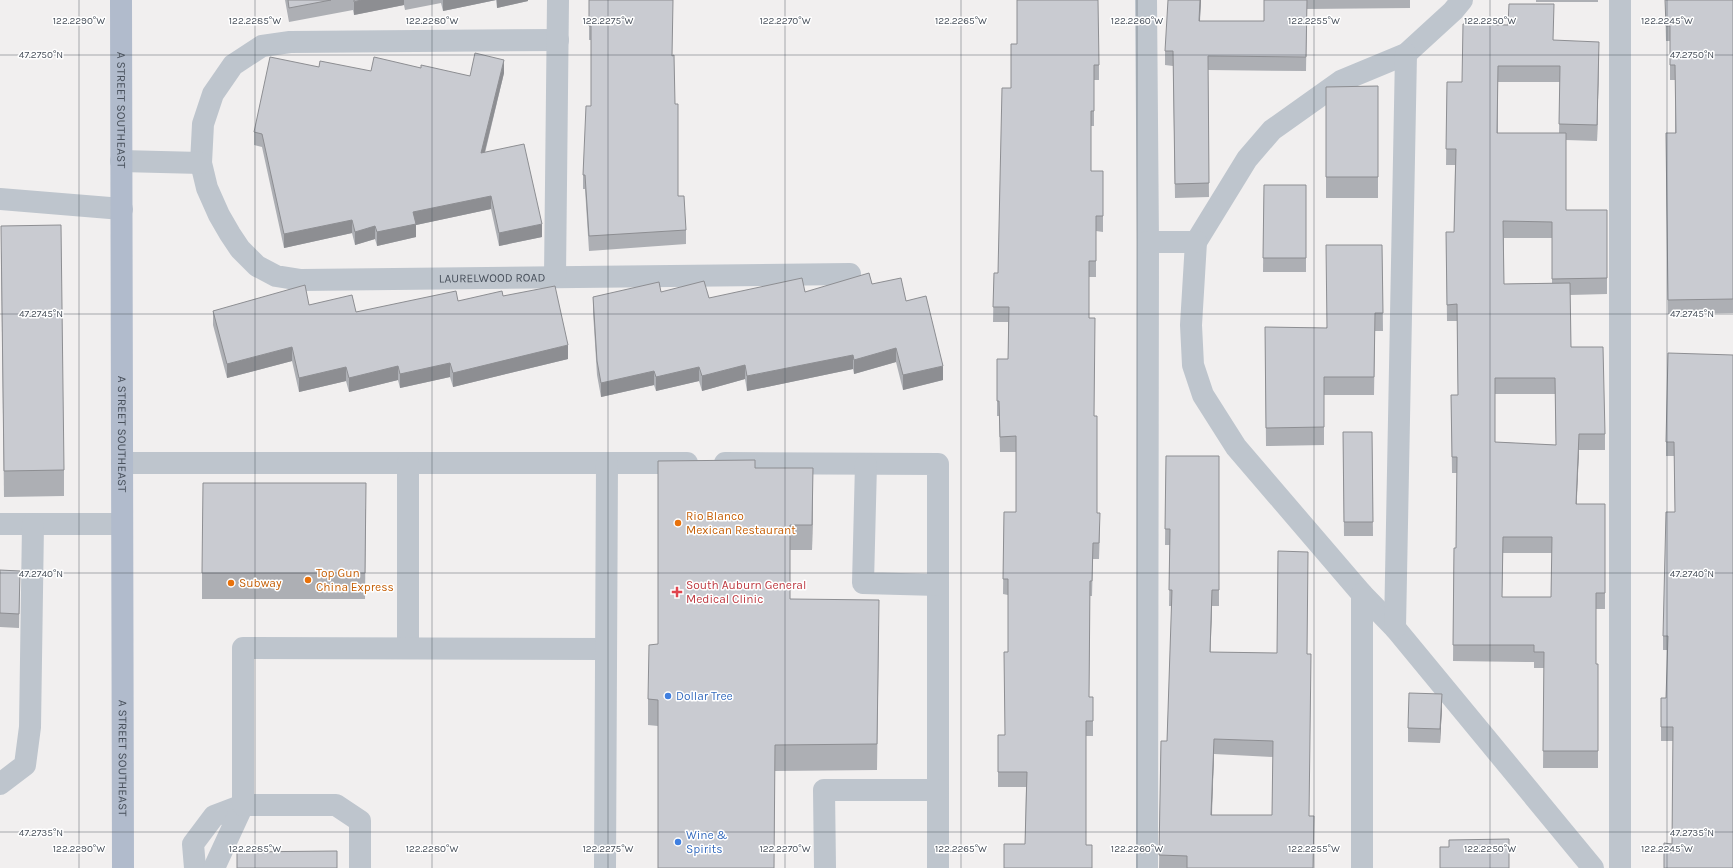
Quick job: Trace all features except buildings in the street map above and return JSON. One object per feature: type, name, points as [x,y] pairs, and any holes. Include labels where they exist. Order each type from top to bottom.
[{"type":"main road","name":"A STREET SOUTHEAST","points":[[121,0],[123,868]]},
{"type":"street","points":[[555,276],[558,0]]},
{"type":"street","points":[[1146,0],[1148,242],[1147,868]]},
{"type":"street","points":[[1462,0],[1453,11],[1406,54],[1341,81],[1272,130],[1247,160],[1196,242],[1191,325],[1193,365],[1203,395],[1236,447],[1362,594],[1395,628],[1593,868]]},
{"type":"street","points":[[1620,0],[1620,868]]},
{"type":"street","name":"LAURELWOOD ROAD","points":[[558,40],[290,42],[262,46],[233,65],[213,94],[203,124],[201,163],[207,188],[219,216],[230,234],[257,266],[276,276],[301,280],[555,276],[850,274]]},
{"type":"street","points":[[1395,628],[1406,54]]},
{"type":"street","points":[[121,160],[201,163]]},
{"type":"street","points":[[0,199],[122,209]]},
{"type":"street","points":[[1148,242],[1196,242]]},
{"type":"street","points":[[122,463],[938,464],[938,868]]},
{"type":"street","points":[[408,463],[408,648]]},
{"type":"street","points":[[606,868],[607,463]]},
{"type":"street","points":[[866,464],[862,583],[938,585]]},
{"type":"street","points":[[0,524],[122,524]]},
{"type":"street","points":[[0,784],[25,765],[30,727],[33,524]]},
{"type":"street","points":[[1362,594],[1362,868]]},
{"type":"street","points":[[214,868],[243,805],[243,648],[606,649]]},
{"type":"street","points":[[824,868],[824,790],[938,790]]},
{"type":"street","points":[[195,868],[193,844],[214,816],[243,805],[336,805],[360,822],[360,868]]},
{"type":"place","name":"Rio Blanco Mexican Restaurant","points":[[678,523]]},
{"type":"place","name":"Top Gun China Express","points":[[308,580]]},
{"type":"place","name":"Subway","points":[[231,583]]},
{"type":"place","name":"South Auburn General Medical Clinic","points":[[677,592]]},
{"type":"place","name":"Dollar Tree","points":[[668,696]]},
{"type":"place","name":"Wine & Spirits","points":[[678,842]]}]
